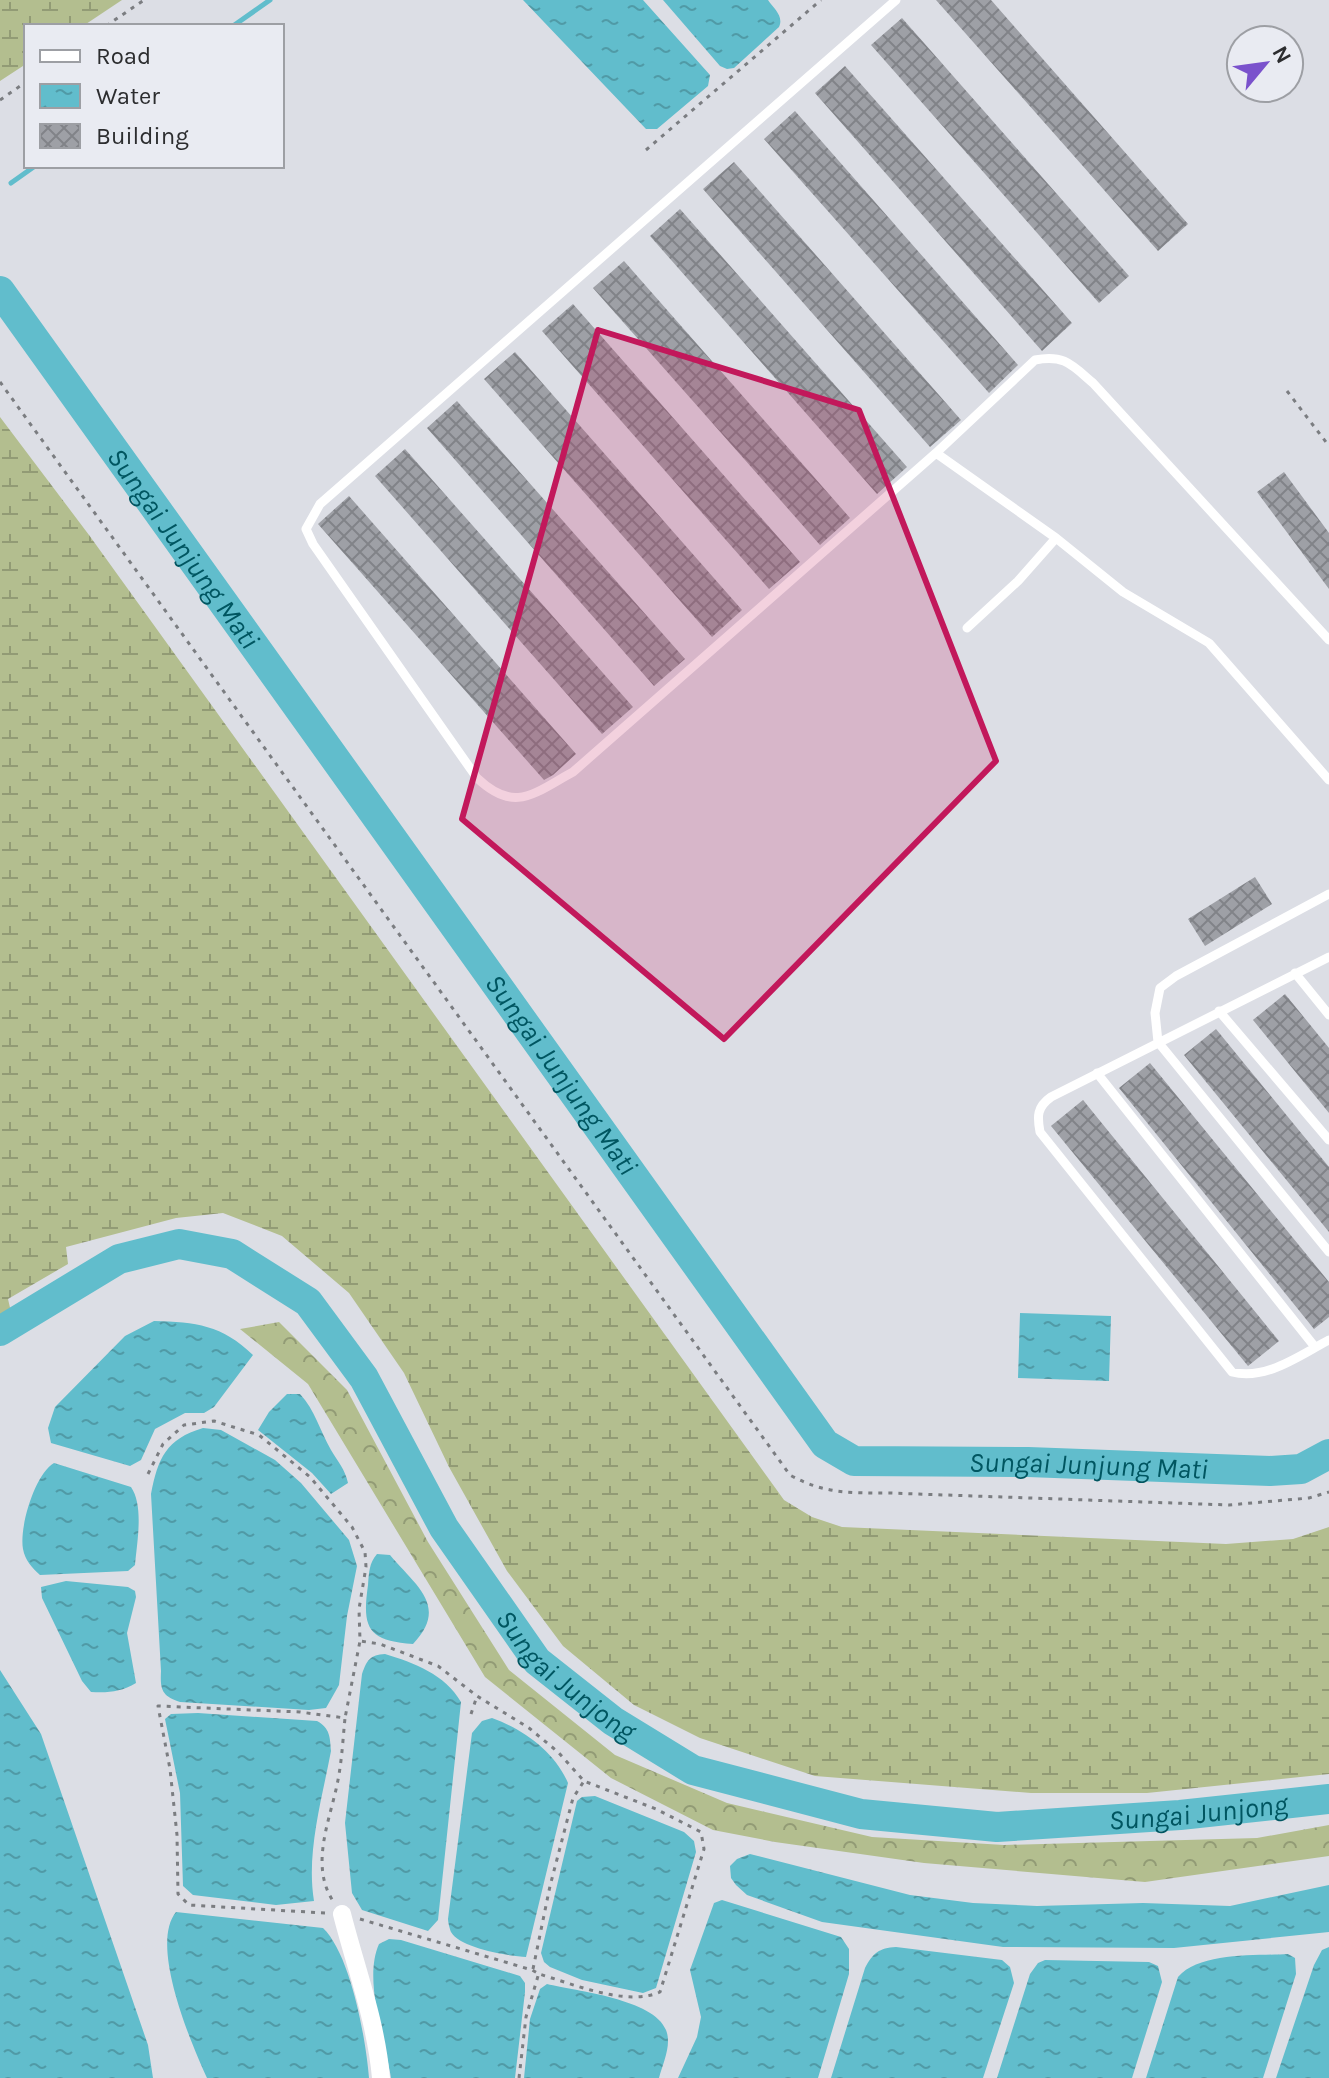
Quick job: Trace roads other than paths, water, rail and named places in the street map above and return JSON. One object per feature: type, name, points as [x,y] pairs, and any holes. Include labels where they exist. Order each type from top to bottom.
[{"type":"street","points":[[342,1914],[371,2011],[381,2078]]},
{"type":"lane","points":[[896,0],[320,504],[306,529],[313,544],[477,778],[493,793],[508,799],[527,796],[573,772],[936,453],[1035,360],[1052,356],[1069,362],[1142,435],[1329,640]]},
{"type":"lane","points":[[936,453],[1056,538],[1123,592],[1209,643],[1329,780]]},
{"type":"lane","points":[[967,628],[1018,581],[1056,538]]},
{"type":"lane","points":[[1329,894],[1176,976],[1160,988],[1155,1013],[1158,1042],[1329,1252]]},
{"type":"lane","points":[[1329,957],[1051,1097],[1040,1105],[1037,1117],[1040,1132],[1232,1372],[1260,1374],[1329,1340]]},
{"type":"lane","points":[[1295,973],[1329,1015]]},
{"type":"lane","points":[[1219,1011],[1329,1140]]},
{"type":"lane","points":[[1097,1073],[1315,1347]]},
{"type":"water","points":[[523,0],[643,0],[710,75],[708,86],[657,129],[646,129]]},
{"type":"water","points":[[663,0],[768,0],[778,13],[780,23],[734,68],[727,69],[720,66]]},
{"type":"water","points":[[1020,1313],[1111,1316],[1109,1381],[1018,1378]]},
{"type":"water","points":[[154,1321],[208,1327],[230,1337],[253,1355],[214,1407],[204,1413],[185,1413],[155,1429],[141,1460],[130,1466],[51,1443],[48,1428],[55,1407],[125,1336]]},
{"type":"water","points":[[287,1394],[300,1394],[305,1400],[345,1474],[348,1483],[331,1494],[312,1473],[258,1430],[269,1412]]},
{"type":"water","points":[[203,1428],[221,1430],[275,1460],[301,1483],[349,1540],[357,1566],[347,1616],[339,1685],[326,1708],[309,1710],[180,1702],[163,1691],[151,1494],[161,1460],[172,1444]]},
{"type":"water","points":[[54,1463],[131,1487],[139,1524],[135,1565],[128,1571],[40,1575],[29,1564],[22,1539],[26,1515],[35,1489]]},
{"type":"water","points":[[377,1554],[390,1555],[425,1597],[428,1618],[413,1644],[377,1635],[367,1621],[369,1572]]},
{"type":"water","points":[[66,1581],[128,1587],[135,1591],[127,1633],[136,1683],[120,1690],[91,1692],[82,1681],[42,1598],[41,1587]]},
{"type":"water","points":[[385,1654],[438,1677],[461,1702],[438,1920],[428,1931],[362,1910],[352,1893],[345,1823],[362,1674],[370,1659]]},
{"type":"water","points":[[0,1670],[41,1734],[148,2045],[153,2078],[0,2078]]},
{"type":"water","points":[[171,1714],[317,1721],[327,1730],[331,1751],[313,1845],[314,1901],[276,1905],[193,1895],[183,1886],[180,1793],[165,1719]]},
{"type":"water","points":[[492,1718],[515,1728],[537,1743],[555,1761],[568,1783],[526,1957],[497,1953],[464,1943],[451,1932],[448,1920],[472,1733],[482,1721]]},
{"type":"water","points":[[595,1796],[684,1832],[694,1841],[696,1852],[656,1988],[643,1993],[582,1980],[550,1967],[541,1953],[577,1801],[582,1797]]},
{"type":"water","points":[[750,1854],[910,1895],[973,1903],[1230,1906],[1329,1885],[1329,1932],[1174,1948],[1003,1947],[822,1922],[747,1895],[731,1878],[730,1866],[737,1859]]},
{"type":"water","points":[[722,1900],[841,1937],[849,1949],[849,1974],[818,2078],[678,2078],[697,2037],[701,2017],[690,1970],[714,1903]]},
{"type":"water","points":[[176,1912],[323,1928],[342,1957],[349,1977],[361,2021],[369,2078],[207,2078],[183,2019],[170,1970],[167,1947],[169,1927]]},
{"type":"water","points":[[389,1939],[520,1976],[525,1983],[525,1992],[515,2078],[391,2078],[373,1975],[379,1944]]},
{"type":"water","points":[[896,1947],[1002,1960],[1010,1967],[1014,1983],[983,2078],[831,2078],[865,1968],[877,1952]]},
{"type":"water","points":[[1329,1947],[1329,2078],[1276,2078],[1314,1965],[1322,1950]]},
{"type":"water","points":[[1288,1954],[1295,1958],[1296,1974],[1263,2078],[1146,2078],[1178,1977],[1200,1963],[1214,1959]]},
{"type":"water","points":[[1045,1960],[1149,1962],[1158,1966],[1162,1982],[1132,2078],[997,2078],[1030,1974],[1038,1963]]},
{"type":"water","points":[[547,1984],[613,1998],[659,2019],[666,2030],[668,2042],[659,2078],[524,2078],[530,2019],[540,1989]]},
{"type":"waterway","points":[[236,24],[270,0]]},
{"type":"waterway","points":[[11,183],[32,168]]},
{"type":"waterway","name":"Sungai Junjung Mati","points":[[0,291],[825,1444],[854,1461],[1028,1462],[1270,1471],[1301,1469],[1329,1454]]},
{"type":"waterway","name":"Sungai Junjong","points":[[0,1331],[119,1259],[179,1244],[232,1254],[308,1302],[364,1378],[444,1528],[537,1661],[613,1721],[693,1770],[861,1814],[997,1827],[1180,1815],[1329,1799]]}]
